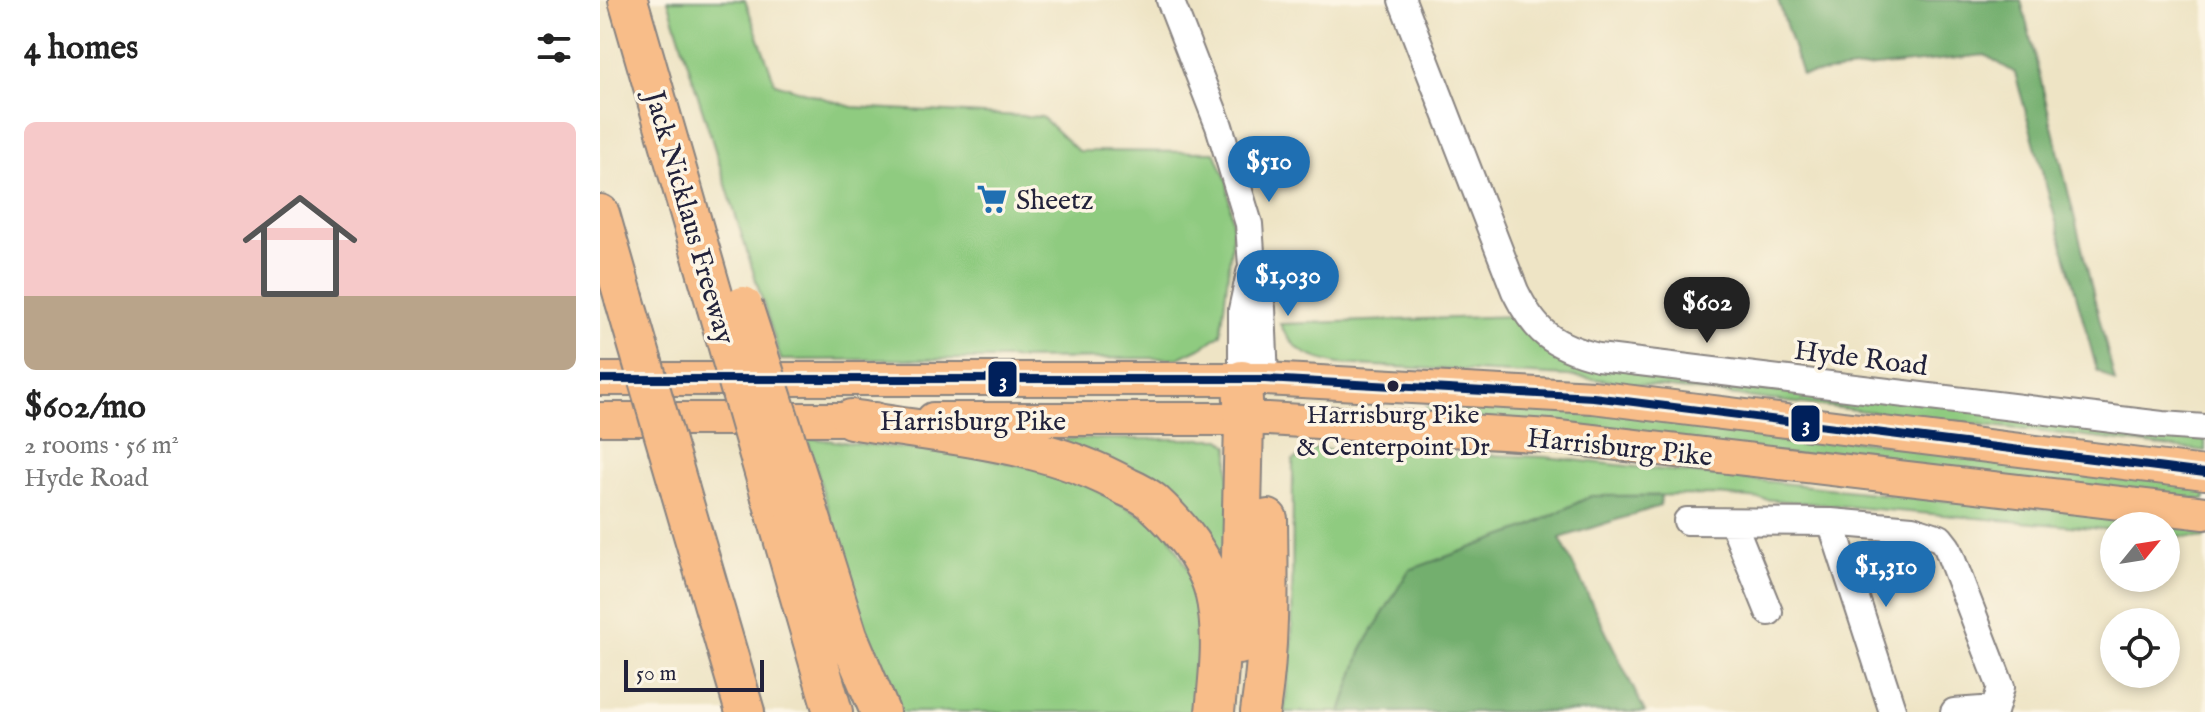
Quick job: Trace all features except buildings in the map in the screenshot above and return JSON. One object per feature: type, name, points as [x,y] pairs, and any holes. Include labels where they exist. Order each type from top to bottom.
[{"type":"highway","name":"Jack Nicklaus Freeway","points":[[628,0],[704,260],[730,305],[788,498],[833,712]]},
{"type":"highway","points":[[600,214],[612,302],[669,491],[723,639],[745,712]]},
{"type":"highway","points":[[1254,380],[1269,625],[1260,712]]},
{"type":"highway","points":[[851,419],[1004,445],[1064,459],[1090,468],[1151,500],[1184,535],[1200,558],[1213,587],[1221,647],[1216,712]]},
{"type":"highway","points":[[1216,712],[1227,694],[1234,673],[1241,633],[1256,420]]},
{"type":"highway","points":[[788,498],[880,712]]},
{"type":"main road","name":"Harrisburg Pike","points":[[600,379],[1254,380],[1593,397],[2205,473]]},
{"type":"main road","name":"Harrisburg Pike","points":[[600,419],[1256,420],[1550,436],[2205,513]]},
{"type":"street","points":[[1170,0],[1219,126],[1249,224],[1252,266],[1242,310],[1254,380]]},
{"type":"street","name":"Hyde Road","points":[[1402,0],[1515,291],[1539,330],[1564,347],[1598,357],[2149,424],[2205,428]]},
{"type":"street","points":[[1687,521],[1831,522],[1912,529],[1940,538],[1947,547],[2001,687],[1994,712]]},
{"type":"street","points":[[1831,522],[1893,712]]},
{"type":"street","points":[[1733,523],[1769,612]]},
{"type":"street","points":[[1954,712],[1988,712]]},
{"type":"green space","points":[[668,0],[745,0],[775,83],[852,107],[1042,117],[1078,151],[1215,152],[1227,181],[1233,229],[1221,334],[1179,358],[781,360]]},
{"type":"green space","points":[[1778,0],[2021,0],[2115,382],[2097,370],[2015,73],[1985,55],[1802,75]]},
{"type":"green space","points":[[1515,316],[1533,338],[2205,440],[2205,451],[1568,376],[1338,364],[1318,359],[1297,348],[1280,324]]},
{"type":"green space","points":[[1553,404],[2205,483],[2205,500],[1427,416],[1426,406]]},
{"type":"green space","points":[[807,438],[981,457],[1069,475],[1166,529],[1205,599],[1209,679],[1196,712],[895,712],[868,644]]},
{"type":"green space","points":[[1066,439],[1221,439],[1229,446],[1230,584],[1065,447]]},
{"type":"green space","points":[[1311,449],[1545,457],[1928,499],[2100,514],[2100,529],[1716,495],[1591,496],[1526,528],[1363,647],[1341,712],[1284,712],[1292,644],[1293,460]]},
{"type":"green space","points":[[1591,496],[1661,496],[1660,506],[1560,538],[1645,712],[1341,712],[1363,647],[1409,570],[1526,528]]},
{"type":"green space","points":[[2180,521],[2205,523],[2205,538],[2180,536]]},
{"type":"transit line","name":"3","points":[[600,379],[1265,379],[1593,397],[2205,473]]},
{"type":"place","name":"Sheetz","points":[[992,199]]},
{"type":"place","name":"Harrisburg Pike & Centerpoint Dr","points":[[1393,386]]}]
